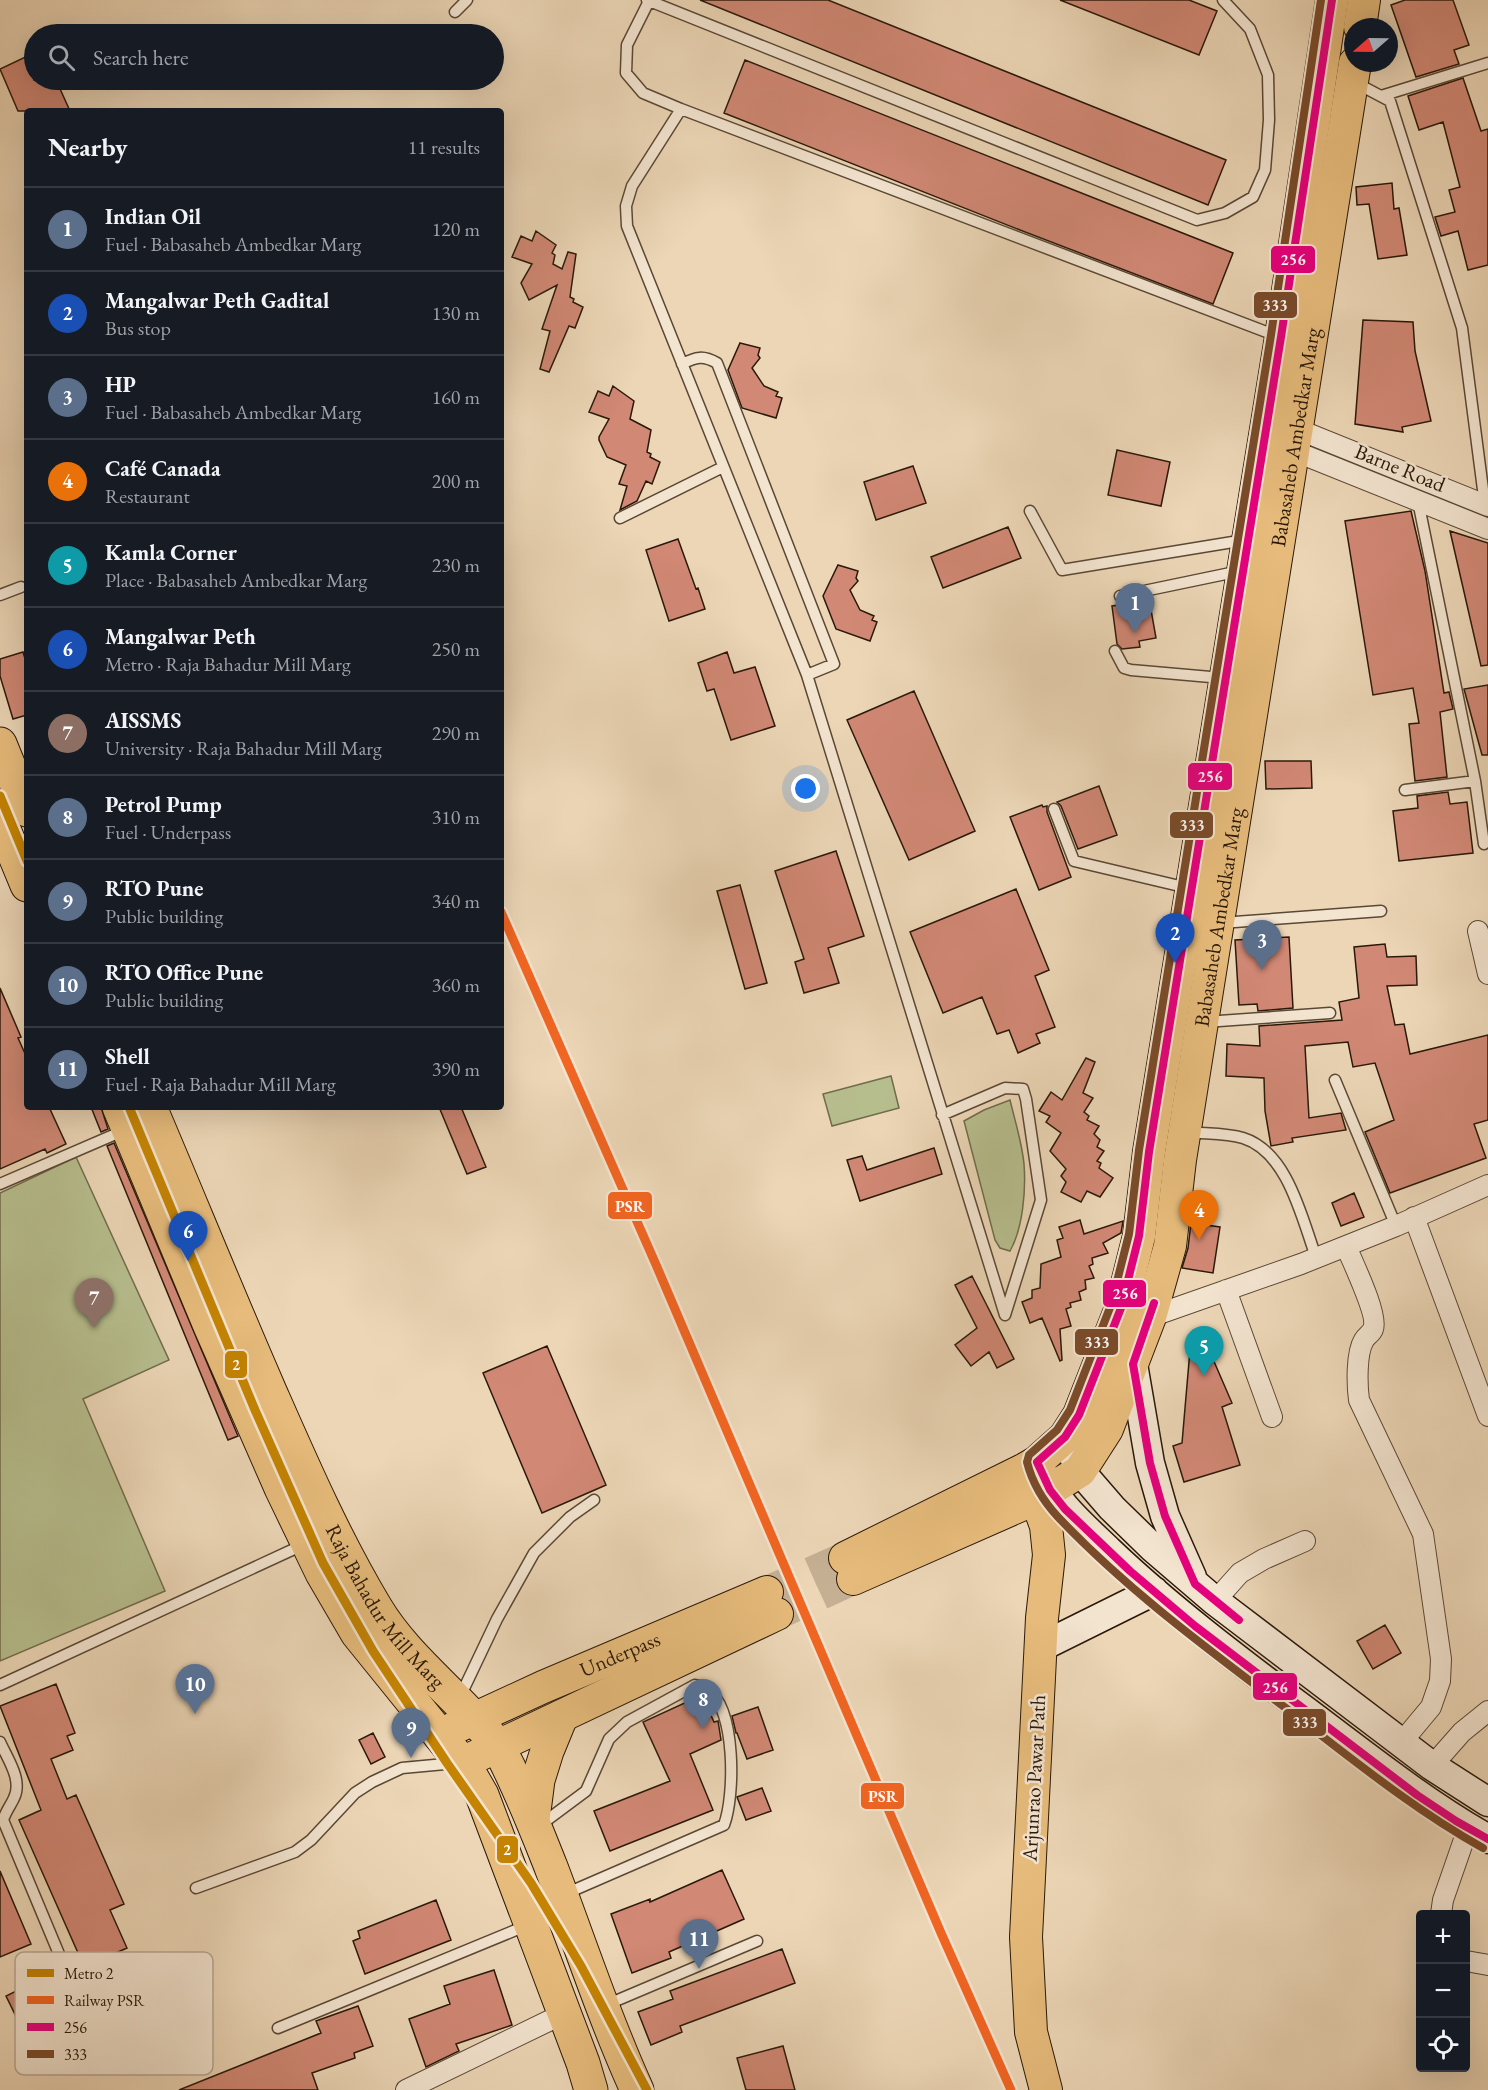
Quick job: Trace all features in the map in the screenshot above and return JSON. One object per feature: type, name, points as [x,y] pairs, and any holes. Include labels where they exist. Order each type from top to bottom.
[{"type":"highway","points":[[0,744],[24,803]]},
{"type":"highway","points":[[0,820],[24,878]]},
{"type":"highway","name":"Raja Bahadur Mill Marg","points":[[132,1114],[210,1326],[322,1573],[357,1633],[462,1763],[482,1795],[565,2013],[591,2090]]},
{"type":"highway","name":"Raja Bahadur Mill Marg","points":[[132,1114],[251,1347],[307,1476],[347,1560],[381,1617],[411,1654],[466,1710],[498,1747],[534,1824],[619,2051],[637,2090]]},
{"type":"highway","points":[[534,1824],[537,1780],[546,1751],[561,1717]]},
{"type":"highway","name":"Raja Bahadur Mill Marg","points":[[565,2013],[601,2090]]},
{"type":"main road","name":"Babasaheb Ambedkar Marg","points":[[1022,1470],[1065,1437],[1079,1414],[1121,1308],[1139,1236],[1149,1152],[1281,337],[1332,0]]},
{"type":"main road","points":[[1361,18],[1364,0]]},
{"type":"main road","name":"Babasaheb Ambedkar Marg","points":[[1080,1471],[1107,1429],[1133,1364],[1150,1317],[1170,1246],[1184,1131],[1354,72]]},
{"type":"main road","points":[[1133,1364],[1149,1460],[1165,1516],[1205,1593]]},
{"type":"main road","points":[[1065,1437],[1080,1471],[1112,1508],[1152,1547],[1205,1593],[1432,1766],[1488,1802]]},
{"type":"main road","points":[[1022,1470],[849,1569],[1004,1511],[1051,1499],[1080,1471]]},
{"type":"main road","name":"Arjunrao Pawar Path","points":[[1022,1470],[1051,1499],[1046,1526],[1049,1555],[1041,1647],[1026,1937],[1032,2032],[1046,2090]]},
{"type":"main road","points":[[1051,1499],[1203,1632],[1417,1795],[1478,1834]]},
{"type":"main road","points":[[1004,1511],[1023,1524],[1029,1533],[1045,1589]]},
{"type":"main road","points":[[1041,1647],[1154,1591]]},
{"type":"main road","name":"Underpass","points":[[439,1734],[466,1710],[543,1687],[772,1603],[561,1717],[462,1763]]},
{"type":"street","name":"Barne Road","points":[[1295,440],[1418,501],[1488,529]]},
{"type":"street","name":"Barne Road","points":[[1295,440],[1487,505]]},
{"type":"street","points":[[1478,931],[1488,974]]},
{"type":"street","points":[[1150,1317],[1346,1246],[1488,1185]]},
{"type":"street","points":[[1405,1222],[1488,1416]]},
{"type":"street","points":[[1346,1246],[1374,1316],[1373,1330],[1363,1341],[1359,1362],[1356,1381],[1359,1400],[1423,1534],[1441,1659],[1440,1681],[1431,1707],[1401,1743]]},
{"type":"street","points":[[1226,1290],[1272,1417]]},
{"type":"street","points":[[1205,1593],[1264,1559],[1305,1541]]},
{"type":"street","points":[[1432,1766],[1462,1732],[1488,1711]]},
{"type":"street","points":[[1442,1910],[1447,1890],[1478,1834]]},
{"type":"street","points":[[1470,1962],[1488,1965]]},
{"type":"street","points":[[406,2090],[565,2013]]},
{"type":"lane","points":[[455,12],[467,0]]},
{"type":"lane","points":[[1223,0],[1250,29],[1268,75],[1269,120],[1265,170],[1253,197],[1225,213],[1197,220],[648,0],[627,45],[626,73],[643,93],[681,110],[1281,337]]},
{"type":"lane","points":[[1381,96],[1488,63]]},
{"type":"lane","points":[[1354,72],[1390,101],[1462,328],[1487,505]]},
{"type":"lane","points":[[681,110],[632,186],[626,206],[627,226],[807,675],[942,1115],[1005,1315],[1041,1200],[1023,1089],[1005,1088],[942,1115]]},
{"type":"lane","points":[[682,364],[696,357],[706,357],[717,363],[834,664],[807,675]]},
{"type":"lane","points":[[620,518],[723,467]]},
{"type":"lane","points":[[1418,501],[1474,781],[1484,844]]},
{"type":"lane","points":[[1030,511],[1062,570],[1248,540]]},
{"type":"lane","points":[[1120,596],[1243,571]]},
{"type":"lane","points":[[0,596],[21,587]]},
{"type":"lane","points":[[1115,651],[1124,668],[1131,670],[1226,678]]},
{"type":"lane","points":[[1405,790],[1474,781]]},
{"type":"lane","points":[[1054,809],[1074,861],[1192,889]]},
{"type":"lane","points":[[1218,923],[1381,910]]},
{"type":"lane","points":[[1202,1023],[1330,1013]]},
{"type":"lane","points":[[1335,1080],[1405,1222]]},
{"type":"lane","points":[[0,1184],[132,1114]]},
{"type":"lane","points":[[1184,1131],[1243,1138],[1264,1150],[1281,1168],[1293,1193],[1316,1257]]},
{"type":"lane","points":[[466,1710],[513,1589],[534,1552],[570,1517],[594,1500]]},
{"type":"lane","points":[[0,1685],[307,1543]]},
{"type":"lane","points":[[534,1824],[586,1791],[609,1739],[627,1722],[695,1684],[708,1690],[719,1702],[728,1732],[732,1762],[729,1812],[724,1825],[562,1896]]},
{"type":"lane","points":[[0,1742],[17,1780],[15,1796],[3,1820],[58,1952]]},
{"type":"lane","points":[[196,1888],[295,1852],[311,1840],[355,1793],[402,1768],[462,1763]]},
{"type":"lane","points":[[278,2028],[531,1923]]},
{"type":"lane","points":[[603,2007],[758,1941]]},
{"type":"green space","points":[[891,1076],[899,1108],[832,1126],[823,1094]]},
{"type":"green space","points":[[1010,1100],[1022,1148],[1025,1174],[1021,1220],[1010,1251],[1000,1248],[995,1240],[964,1121]]},
{"type":"green space","points":[[76,1157],[169,1360],[83,1399],[165,1591],[0,1661],[0,1193]]},
{"type":"building","points":[[700,0],[828,0],[1226,160],[1208,205]]},
{"type":"building","points":[[1060,0],[1189,0],[1217,11],[1199,55]]},
{"type":"building","points":[[1405,0],[1453,0],[1469,45],[1454,50],[1459,64],[1416,77],[1398,25],[1398,18],[1396,18],[1391,5]]},
{"type":"building","points":[[24,58],[24,90],[61,90],[69,108],[24,108],[24,111],[18,111],[0,69]]},
{"type":"building","points":[[745,60],[1233,253],[1213,304],[724,113]]},
{"type":"building","points":[[1463,78],[1481,131],[1488,129],[1488,265],[1468,270],[1458,231],[1441,236],[1435,217],[1455,212],[1449,190],[1460,187],[1443,122],[1419,130],[1408,96]]},
{"type":"building","points":[[1392,183],[1394,209],[1399,208],[1407,255],[1378,259],[1369,204],[1357,205],[1356,187]]},
{"type":"building","points":[[536,231],[556,245],[552,253],[555,255],[553,264],[562,269],[568,252],[576,254],[570,297],[574,299],[573,302],[583,307],[575,328],[569,326],[549,372],[540,369],[550,331],[542,329],[557,285],[529,300],[521,283],[532,264],[512,257],[521,236],[532,241]]},
{"type":"building","points":[[1363,320],[1413,322],[1415,351],[1431,421],[1402,427],[1403,432],[1355,424]]},
{"type":"building","points":[[740,343],[760,348],[758,355],[760,358],[752,368],[764,386],[778,392],[776,396],[782,398],[776,418],[742,408],[728,370]]},
{"type":"building","points":[[613,386],[634,401],[630,419],[651,430],[647,452],[651,454],[650,457],[660,462],[652,484],[646,481],[637,501],[620,510],[627,486],[619,484],[626,465],[607,457],[599,440],[609,419],[589,412],[598,391],[609,396]]},
{"type":"building","points":[[1117,450],[1170,462],[1161,506],[1108,495]]},
{"type":"building","points":[[913,466],[926,503],[876,520],[864,482]]},
{"type":"building","points":[[1411,511],[1425,571],[1444,693],[1449,692],[1453,709],[1440,712],[1447,777],[1415,781],[1409,724],[1419,723],[1413,688],[1373,695],[1345,521]]},
{"type":"building","points":[[1008,527],[1021,558],[943,588],[931,557]]},
{"type":"building","points":[[1450,531],[1488,543],[1488,665],[1481,666]]},
{"type":"building","points":[[678,539],[705,609],[669,621],[646,550]]},
{"type":"building","points":[[838,565],[858,571],[856,578],[858,581],[850,590],[860,610],[874,616],[872,620],[877,622],[870,641],[836,629],[823,596]]},
{"type":"building","points":[[1133,603],[1134,606],[1150,604],[1156,638],[1139,641],[1140,647],[1122,649],[1117,644],[1112,606]]},
{"type":"building","points":[[23,652],[24,716],[13,719],[0,676],[0,659]]},
{"type":"building","points":[[727,652],[734,673],[755,667],[775,726],[731,740],[714,689],[707,691],[698,663]]},
{"type":"building","points":[[1488,685],[1488,755],[1482,755],[1464,689]]},
{"type":"building","points":[[914,691],[975,831],[909,860],[847,720]]},
{"type":"building","points":[[1265,761],[1311,761],[1312,788],[1266,789]]},
{"type":"building","points":[[1099,786],[1117,835],[1078,849],[1061,806],[1057,802]]},
{"type":"building","points":[[1448,792],[1450,804],[1467,802],[1473,853],[1399,861],[1393,811],[1418,808],[1417,796]]},
{"type":"building","points":[[1042,805],[1047,806],[1047,812],[1071,877],[1039,890],[1010,817]]},
{"type":"building","points":[[836,851],[864,936],[828,948],[839,983],[804,993],[795,962],[804,959],[775,871]]},
{"type":"building","points":[[740,885],[767,983],[745,989],[717,891]]},
{"type":"building","points":[[1016,889],[1049,970],[1035,976],[1055,1027],[1036,1034],[1040,1043],[1018,1053],[1009,1030],[997,1034],[982,997],[943,1013],[910,932]]},
{"type":"building","points":[[1289,937],[1293,1008],[1258,1011],[1257,1004],[1239,1005],[1235,940]]},
{"type":"building","points":[[1385,944],[1387,957],[1416,956],[1417,985],[1387,986],[1395,1025],[1404,1024],[1410,1054],[1488,1035],[1488,1120],[1474,1124],[1486,1158],[1390,1193],[1365,1132],[1394,1120],[1375,1063],[1353,1067],[1348,1042],[1305,1046],[1309,1118],[1341,1113],[1346,1130],[1292,1138],[1293,1142],[1271,1146],[1265,1111],[1264,1078],[1226,1076],[1227,1044],[1260,1046],[1259,1026],[1342,1020],[1339,1002],[1359,998],[1354,947]]},
{"type":"building","points":[[0,988],[21,1037],[18,1038],[24,1051],[24,1110],[50,1110],[66,1144],[47,1153],[45,1149],[0,1169]]},
{"type":"building","points":[[1086,1058],[1095,1062],[1083,1093],[1093,1098],[1084,1112],[1089,1116],[1087,1120],[1099,1126],[1094,1134],[1100,1140],[1097,1147],[1104,1151],[1097,1161],[1101,1163],[1099,1168],[1113,1178],[1100,1197],[1087,1191],[1081,1202],[1061,1192],[1066,1182],[1061,1176],[1066,1169],[1050,1151],[1061,1133],[1046,1122],[1050,1116],[1039,1111],[1051,1092],[1062,1100]]},
{"type":"building","points":[[92,1110],[102,1110],[108,1129],[101,1132]]},
{"type":"building","points":[[440,1110],[462,1110],[486,1167],[467,1174]]},
{"type":"building","points":[[114,1143],[238,1436],[228,1440],[107,1146]]},
{"type":"building","points":[[934,1148],[942,1174],[860,1201],[847,1160],[862,1156],[867,1170]]},
{"type":"building","points":[[1354,1193],[1364,1217],[1341,1226],[1332,1203]]},
{"type":"building","points":[[1080,1220],[1084,1234],[1123,1221],[1121,1233],[1103,1243],[1108,1253],[1092,1258],[1093,1264],[1089,1266],[1094,1278],[1085,1280],[1086,1289],[1079,1292],[1081,1300],[1070,1303],[1071,1307],[1066,1309],[1071,1326],[1060,1329],[1062,1360],[1060,1361],[1042,1318],[1030,1323],[1022,1302],[1032,1298],[1032,1290],[1040,1288],[1041,1264],[1061,1257],[1057,1240],[1063,1238],[1059,1227]]},
{"type":"building","points":[[1191,1223],[1220,1227],[1213,1273],[1182,1268],[1188,1248]]},
{"type":"building","points":[[972,1276],[1014,1359],[997,1368],[989,1352],[971,1366],[955,1345],[977,1328],[955,1285]]},
{"type":"building","points":[[1206,1343],[1232,1403],[1222,1407],[1240,1465],[1184,1482],[1173,1446],[1182,1443],[1190,1350]]},
{"type":"building","points":[[547,1346],[606,1485],[542,1513],[483,1373]]},
{"type":"building","points":[[1385,1625],[1401,1653],[1373,1669],[1357,1641]]},
{"type":"building","points":[[56,1684],[75,1733],[67,1736],[73,1750],[51,1759],[67,1799],[76,1795],[124,1904],[110,1910],[127,1948],[118,1952],[78,1952],[19,1820],[41,1810],[0,1706]]},
{"type":"building","points":[[702,1695],[714,1722],[718,1721],[721,1740],[690,1754],[713,1810],[610,1851],[594,1811],[670,1781],[643,1722]]},
{"type":"building","points":[[758,1707],[773,1750],[747,1759],[736,1733],[732,1716]]},
{"type":"building","points":[[373,1733],[385,1757],[371,1764],[359,1740]]},
{"type":"building","points":[[762,1788],[771,1811],[746,1820],[737,1797]]},
{"type":"building","points":[[722,1870],[744,1919],[669,1952],[671,1958],[632,1973],[611,1914],[650,1899],[650,1902]]},
{"type":"building","points":[[0,1871],[31,1944],[0,1957]]},
{"type":"building","points":[[436,1900],[451,1940],[365,1974],[353,1941],[360,1938],[358,1931]]},
{"type":"building","points":[[782,1949],[795,1983],[680,2026],[682,2032],[651,2045],[638,2012],[673,1999],[670,1991]]},
{"type":"building","points":[[494,1970],[512,2025],[456,2044],[459,2051],[426,2067],[409,2019],[450,2004],[444,1986]]},
{"type":"building","points":[[15,1992],[15,2014],[6,1996]]},
{"type":"building","points":[[358,2006],[373,2046],[354,2053],[355,2058],[312,2073],[318,2090],[179,2090],[321,2033],[316,2021]]},
{"type":"building","points":[[783,2046],[795,2090],[746,2090],[737,2058]]},
{"type":"tunnel","points":[[767,1592],[845,1558]]},
{"type":"tunnel","points":[[777,1614],[853,1579]]},
{"type":"metro line","name":"2","points":[[0,796],[24,854]]},
{"type":"metro line","name":"2","points":[[130,1110],[255,1410],[323,1563],[373,1651],[447,1763],[531,1883],[581,1966],[647,2090]]},
{"type":"rail line","name":"PSR","points":[[504,919],[657,1267],[941,1933],[1011,2090]]},
{"type":"transit line","name":"333","points":[[1321,0],[1271,335],[1139,1150],[1129,1234],[1111,1305],[1070,1410],[1057,1430],[1029,1455],[1027,1462],[1035,1484],[1053,1511],[1111,1569],[1140,1594],[1383,1782],[1432,1817],[1483,1848]]},
{"type":"transit line","name":"256","points":[[1332,0],[1281,337],[1149,1152],[1139,1236],[1121,1308],[1079,1415],[1065,1437],[1037,1462],[1050,1490],[1065,1509],[1130,1571],[1195,1626],[1417,1795],[1488,1839]]},
{"type":"transit line","name":"256","points":[[1154,1303],[1133,1364],[1150,1463],[1165,1516],[1195,1584],[1239,1620]]},
{"type":"place","name":"Indian Oil","points":[[1135,633]]},
{"type":"place","name":"Mangalwar Peth Gadital","points":[[1175,963]]},
{"type":"place","name":"HP","points":[[1262,970]]},
{"type":"place","name":"Café Canada","points":[[1199,1240]]},
{"type":"place","name":"Mangalwar Peth","points":[[188,1261]]},
{"type":"place","name":"AISSMS","points":[[94,1328]]},
{"type":"place","name":"Kamla Corner","points":[[1204,1376]]},
{"type":"place","name":"RTO Office Pune","points":[[195,1714]]},
{"type":"place","name":"Petrol Pump","points":[[703,1729]]},
{"type":"place","name":"RTO Pune","points":[[411,1758]]},
{"type":"place","name":"Shell","points":[[699,1969]]}]
